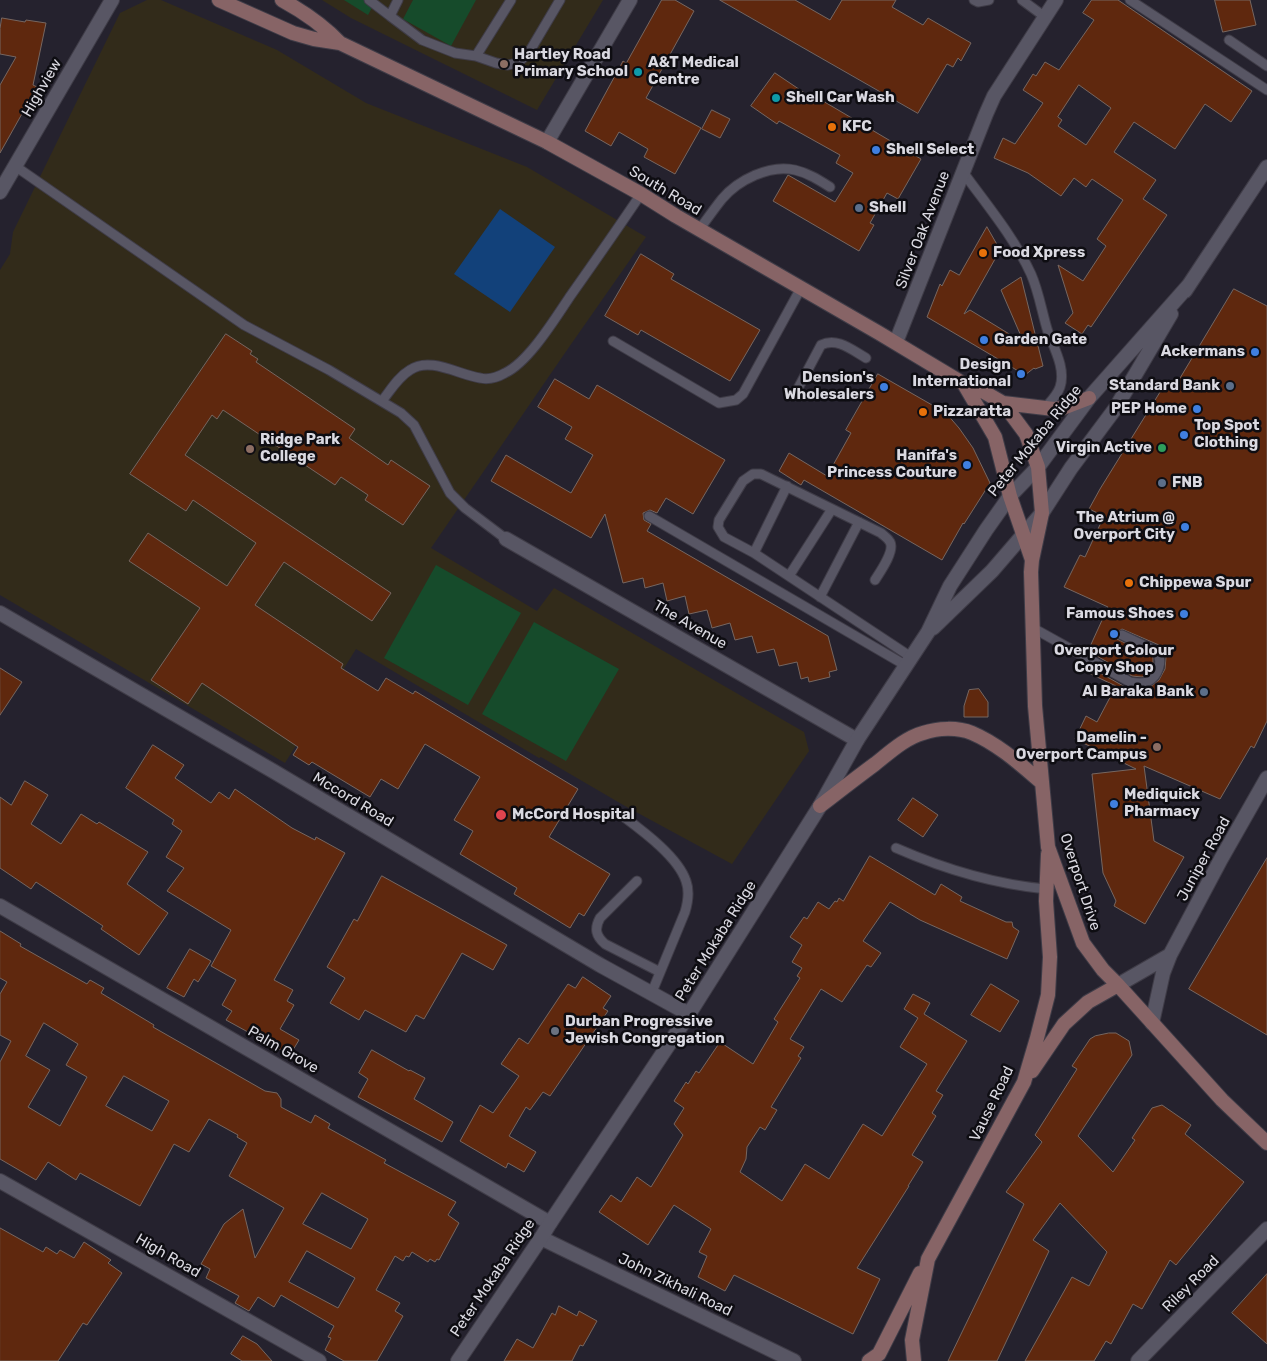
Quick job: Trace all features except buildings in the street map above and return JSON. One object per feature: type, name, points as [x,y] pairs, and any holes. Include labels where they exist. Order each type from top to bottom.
[{"type":"main road","name":"South Road","points":[[219,0],[293,33],[340,43],[547,142],[641,194],[699,230],[896,342],[964,384],[984,392],[1002,403],[1026,434],[1038,467],[1042,513]]},
{"type":"main road","name":"South Road","points":[[282,0],[304,12],[325,27],[340,43]]},
{"type":"main road","name":"South Road","points":[[964,384],[995,437],[1010,496],[1023,535]]},
{"type":"main road","points":[[1002,403],[1044,409],[1063,408],[1090,398]]},
{"type":"main road","name":"Overport Drive","points":[[1042,513],[1032,560],[1033,628],[1035,706],[1048,847],[1083,943],[1103,970],[1222,1100],[1267,1143]]},
{"type":"main road","name":"Overport Drive","points":[[1023,535],[1032,560]]},
{"type":"main road","points":[[820,806],[905,741],[922,733],[939,729],[970,732],[986,740],[1012,757],[1041,782]]},
{"type":"main road","name":"Vause Road","points":[[914,1361],[912,1340],[928,1259],[1024,1082],[1048,995],[1050,957],[1046,889],[1048,847]]},
{"type":"main road","points":[[1024,1082],[1064,1024],[1088,1002],[1118,985]]},
{"type":"main road","points":[[870,1361],[879,1354],[928,1259]]},
{"type":"street","name":"Highview","points":[[0,192],[112,0]]},
{"type":"street","points":[[547,142],[630,0]]},
{"type":"street","name":"Silver Oak Avenue","points":[[896,342],[994,96],[1056,0]]},
{"type":"street","name":"Peter Mokaba Ridge","points":[[928,632],[992,571],[1042,513],[1071,468],[1115,409],[1189,285],[1267,167]]},
{"type":"street","name":"Peter Mokaba Ridge","points":[[458,1361],[689,1014],[820,806],[857,740],[928,632],[950,586],[986,530],[1010,496],[1038,467],[1090,398],[1189,285]]},
{"type":"street","name":"The Avenue","points":[[506,539],[857,740]]},
{"type":"street","name":"Mccord Road","points":[[0,613],[264,766],[591,960],[689,1014]]},
{"type":"street","name":"Juniper Road","points":[[1152,1023],[1163,973],[1170,955],[1267,778]]},
{"type":"street","name":"Palm Grove","points":[[0,906],[550,1223]]},
{"type":"street","points":[[1118,985],[1170,955]]},
{"type":"street","name":"High Road","points":[[0,1181],[319,1361]]},
{"type":"street","name":"Riley Road","points":[[1138,1361],[1267,1229]]},
{"type":"street","name":"John Zikhali Road","points":[[541,1238],[794,1361]]},
{"type":"lane","points":[[369,0],[422,40],[455,53],[476,56],[508,65],[521,60],[528,54],[560,0]]},
{"type":"lane","points":[[390,16],[398,0]]},
{"type":"lane","points":[[476,56],[511,0]]},
{"type":"lane","points":[[974,0],[983,2],[989,0]]},
{"type":"lane","points":[[1022,0],[1045,17]]},
{"type":"lane","points":[[1130,0],[1267,90]]},
{"type":"lane","points":[[1229,40],[1267,66]]},
{"type":"lane","points":[[15,166],[244,325],[401,413],[414,425],[450,493],[465,508],[506,539]]},
{"type":"lane","points":[[699,230],[724,198],[735,188],[764,172],[780,168],[794,170],[808,174],[830,187]]},
{"type":"lane","points":[[963,172],[1012,241],[1031,274],[1060,362],[1060,387],[1044,409]]},
{"type":"lane","points":[[382,401],[410,369],[421,366],[446,368],[481,379],[495,378],[508,372],[536,345],[641,194]]},
{"type":"lane","points":[[613,341],[718,403],[736,400],[743,394],[802,288]]},
{"type":"lane","points":[[795,394],[821,345],[834,342],[866,358]]},
{"type":"lane","points":[[875,580],[886,562],[892,547],[890,540],[881,533],[761,474],[753,474],[743,481],[718,520],[718,528],[724,537],[754,553],[820,597],[908,661]]},
{"type":"lane","points":[[754,553],[787,486]]},
{"type":"lane","points":[[788,576],[832,509]]},
{"type":"lane","points":[[649,516],[908,661]]},
{"type":"lane","points":[[820,597],[858,522]]},
{"type":"lane","points":[[1033,628],[1130,682],[1139,684],[1147,682],[1153,677],[1160,664],[1159,654],[1156,650],[1122,635]]},
{"type":"lane","points":[[624,817],[648,835],[679,868],[686,882],[689,900],[652,992]]},
{"type":"lane","points":[[896,848],[933,864],[992,882],[1046,889]]},
{"type":"lane","points":[[637,882],[600,918],[596,931],[598,938],[605,944],[660,972]]},
{"type":"shaded area","name":"Ridge Park College","points":[[147,0],[161,0],[277,50],[366,103],[527,167],[646,237],[431,548],[537,611],[554,588],[804,732],[809,751],[732,864],[625,806],[541,757],[539,758],[356,649],[285,763],[0,595],[0,270],[10,254],[13,232],[120,13]]},
{"type":"shaded area","name":"Hartley Road Primary School","points":[[322,0],[603,0],[537,110],[351,18]]},
{"type":"green space","points":[[344,0],[376,0],[368,15]]},
{"type":"green space","points":[[413,0],[476,0],[451,46],[403,19]]},
{"type":"green space","points":[[436,565],[521,613],[468,705],[384,658]]},
{"type":"green space","points":[[534,622],[619,669],[566,761],[482,714]]},
{"type":"water","points":[[500,209],[555,247],[510,312],[454,274]]},
{"type":"place","name":"Hartley Road Primary School","points":[[504,64]]},
{"type":"place","name":"A&T Medical Centre","points":[[638,72]]},
{"type":"place","name":"Shell Car Wash","points":[[776,98]]},
{"type":"place","name":"KFC","points":[[832,127]]},
{"type":"place","name":"Shell Select","points":[[876,150]]},
{"type":"place","name":"Shell","points":[[859,208]]},
{"type":"place","name":"Food Xpress","points":[[983,253]]},
{"type":"place","name":"Garden Gate","points":[[984,340]]},
{"type":"place","name":"Ackermans","points":[[1255,352]]},
{"type":"place","name":"Design International","points":[[1021,374]]},
{"type":"place","name":"Standard Bank","points":[[1230,386]]},
{"type":"place","name":"Dension's Wholesalers","points":[[884,387]]},
{"type":"place","name":"PEP Home","points":[[1197,409]]},
{"type":"place","name":"Pizzaratta","points":[[923,412]]},
{"type":"place","name":"Top Spot Clothing","points":[[1184,435]]},
{"type":"place","name":"Virgin Active","points":[[1162,448]]},
{"type":"place","name":"Ridge Park College","points":[[250,449]]},
{"type":"place","name":"Hanifa's Princess Couture","points":[[967,465]]},
{"type":"place","name":"FNB","points":[[1162,483]]},
{"type":"place","name":"The Atrium @ Overport City","points":[[1185,527]]},
{"type":"place","name":"Chippewa Spur","points":[[1129,583]]},
{"type":"place","name":"Famous Shoes","points":[[1184,614]]},
{"type":"place","name":"Overport Colour Copy Shop","points":[[1114,634]]},
{"type":"place","name":"Al Baraka Bank","points":[[1204,692]]},
{"type":"place","name":"Damelin - Overport Campus","points":[[1157,747]]},
{"type":"place","name":"Mediquick Pharmacy","points":[[1114,804]]},
{"type":"place","name":"McCord Hospital","points":[[501,815]]},
{"type":"place","name":"Durban Progressive Jewish Congregation","points":[[555,1031]]}]
